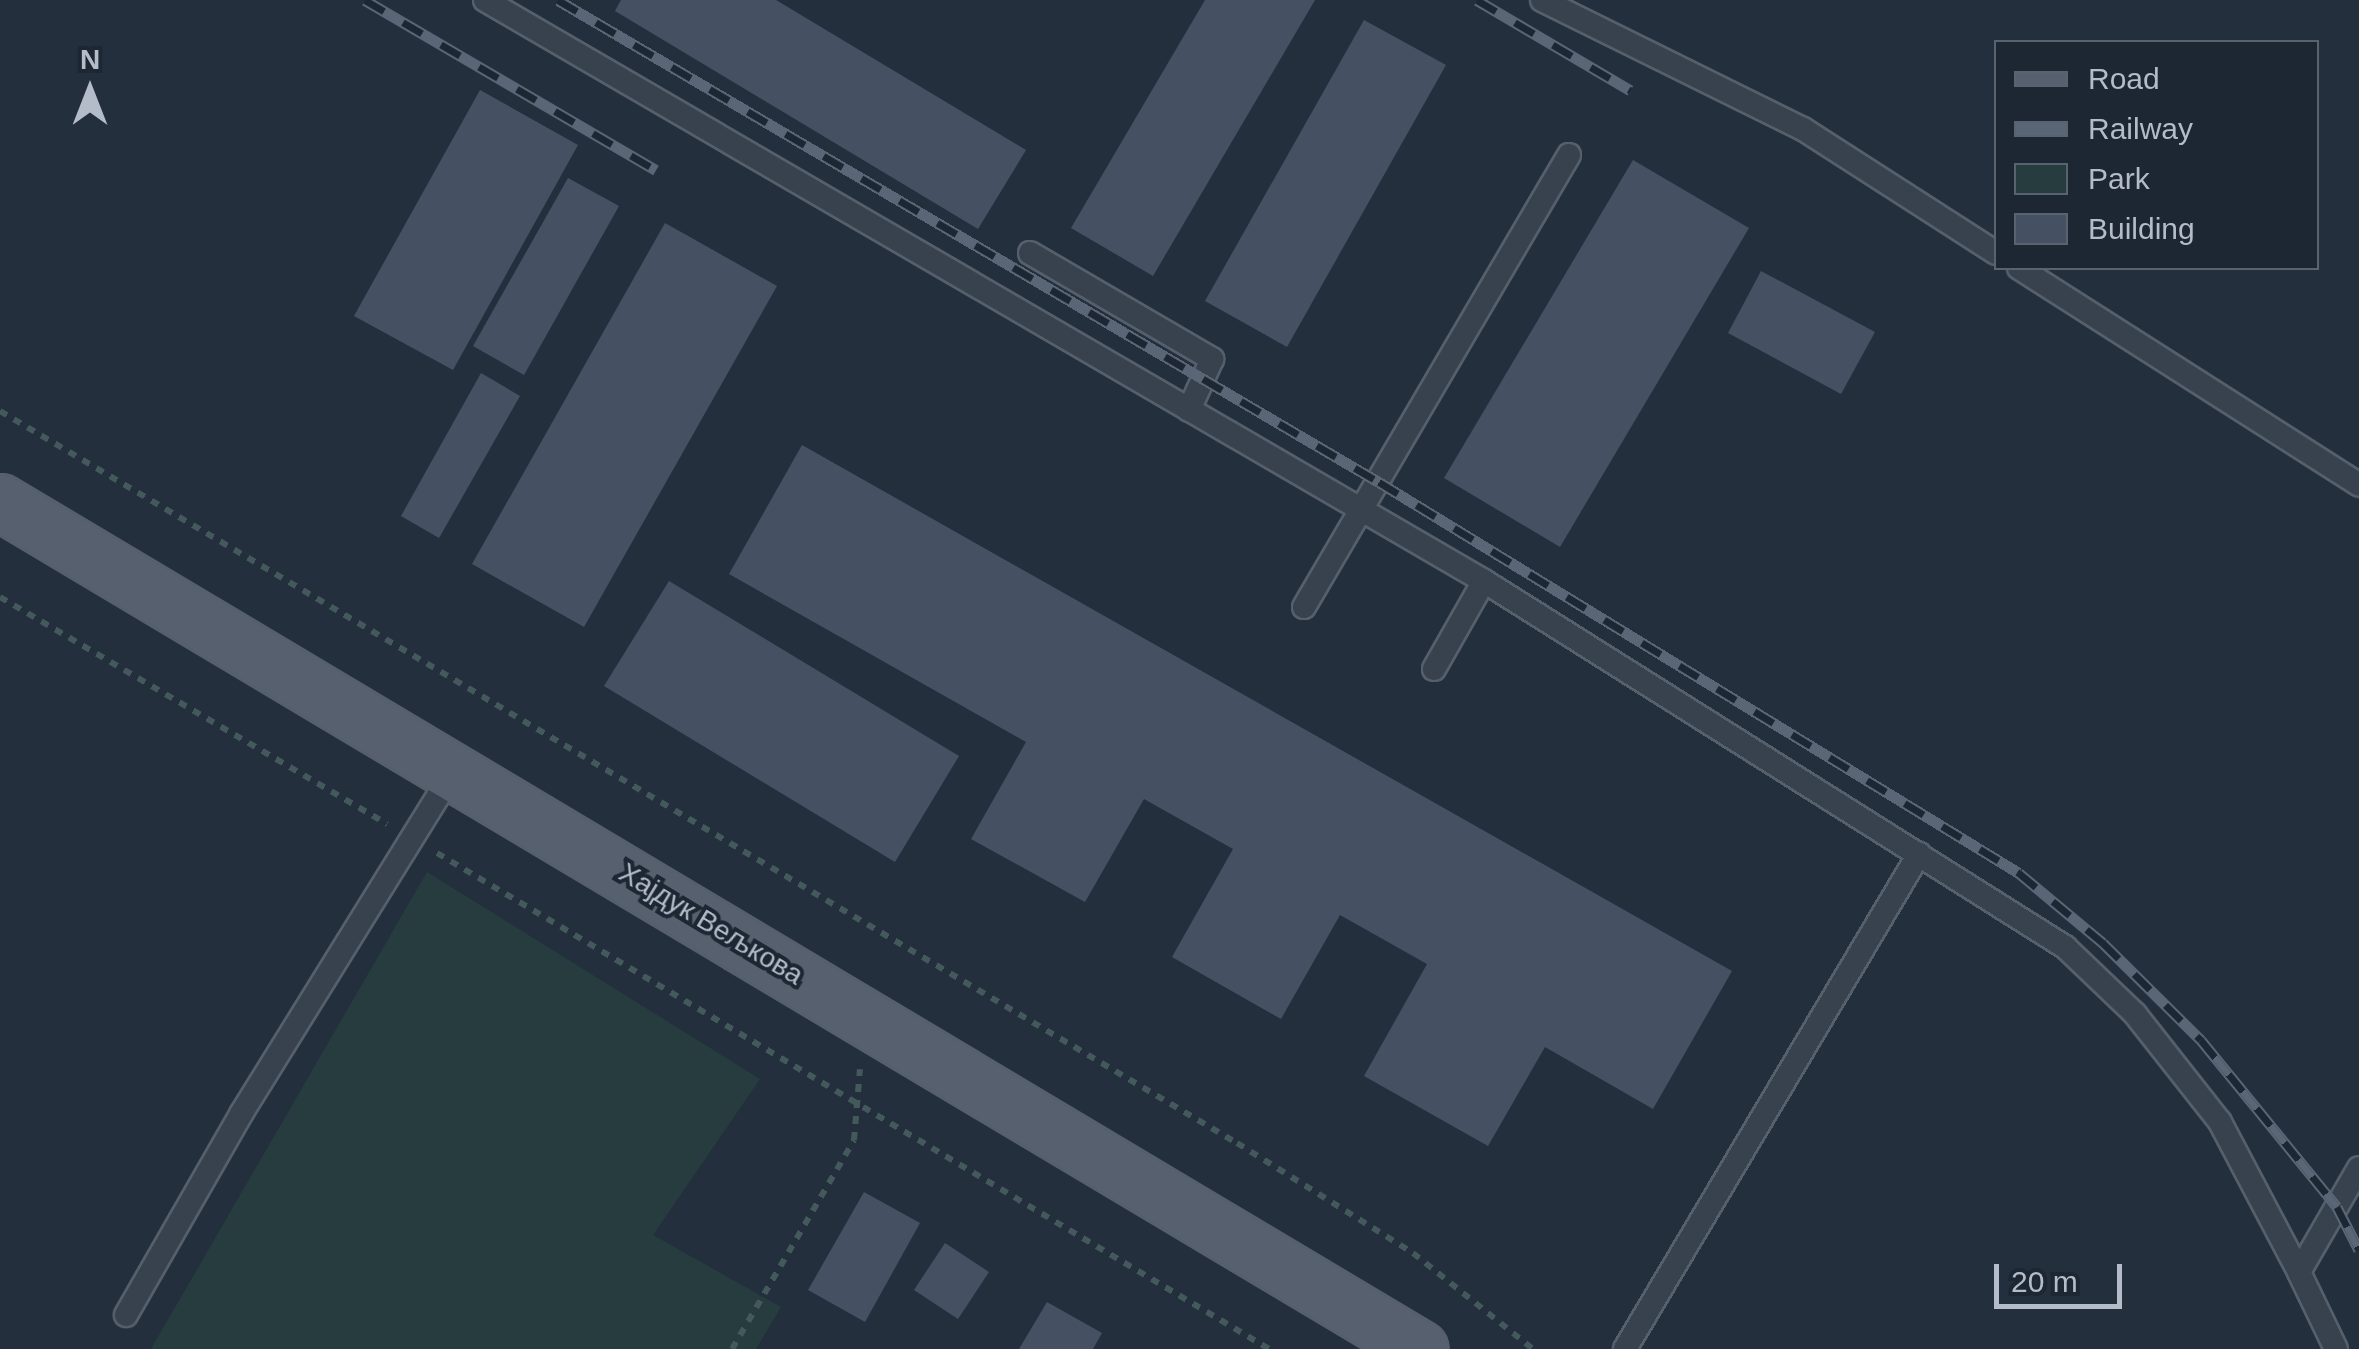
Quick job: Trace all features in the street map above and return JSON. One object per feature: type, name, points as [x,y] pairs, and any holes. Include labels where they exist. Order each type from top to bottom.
[{"type":"main road","name":"Хајдук Вељкова","points":[[0,502],[1420,1349]]},
{"type":"lane","points":[[485,0],[1484,581],[2065,946],[2135,1014],[2220,1122],[2336,1349]]},
{"type":"lane","points":[[1542,0],[1803,129],[1994,252]]},
{"type":"lane","points":[[1304,607],[1569,155]]},
{"type":"lane","points":[[1030,253],[1212,359],[1188,410]]},
{"type":"lane","points":[[2022,270],[2359,485]]},
{"type":"lane","points":[[1434,668],[1484,581]]},
{"type":"lane","points":[[126,1314],[454,772]]},
{"type":"lane","points":[[1624,1349],[1919,854]]},
{"type":"lane","points":[[2299,1272],[2359,1168]]},
{"type":"path","points":[[0,411],[1237,1143],[1412,1253],[1533,1349]]},
{"type":"path","points":[[0,598],[1270,1349]]},
{"type":"path","points":[[732,1349],[854,1140],[855,1102],[868,1017]]},
{"type":"green space","points":[[427,872],[760,1079],[653,1235],[781,1307],[756,1349],[151,1349]]},
{"type":"building","points":[[621,0],[776,0],[1026,150],[978,229],[615,11]]},
{"type":"building","points":[[1205,0],[1315,0],[1153,276],[1071,228]]},
{"type":"building","points":[[1364,20],[1446,65],[1287,347],[1205,301]]},
{"type":"building","points":[[480,90],[578,145],[453,370],[354,316]]},
{"type":"building","points":[[1633,160],[1749,228],[1560,547],[1444,478]]},
{"type":"building","points":[[568,178],[619,206],[524,375],[473,346]]},
{"type":"building","points":[[665,223],[777,286],[584,627],[472,564]]},
{"type":"building","points":[[1761,271],[1875,332],[1841,394],[1728,333]]},
{"type":"building","points":[[481,373],[520,396],[439,538],[401,516]]},
{"type":"building","points":[[802,445],[1732,971],[1653,1109],[1545,1047],[1488,1146],[1364,1076],[1427,964],[1340,915],[1281,1019],[1172,957],[1233,849],[1144,799],[1085,902],[971,839],[1026,742],[729,574]]},
{"type":"building","points":[[669,581],[959,756],[895,862],[604,686]]},
{"type":"building","points":[[864,1192],[920,1223],[865,1322],[808,1290]]},
{"type":"building","points":[[945,1243],[989,1272],[958,1319],[914,1290]]},
{"type":"building","points":[[1047,1302],[1102,1333],[1093,1349],[1019,1349]]},
{"type":"railway","points":[[365,0],[656,170]]},
{"type":"railway","points":[[558,0],[1379,482],[2019,873],[2103,943],[2201,1040],[2337,1207],[2359,1250]]},
{"type":"railway","points":[[1477,0],[1630,90]]}]
